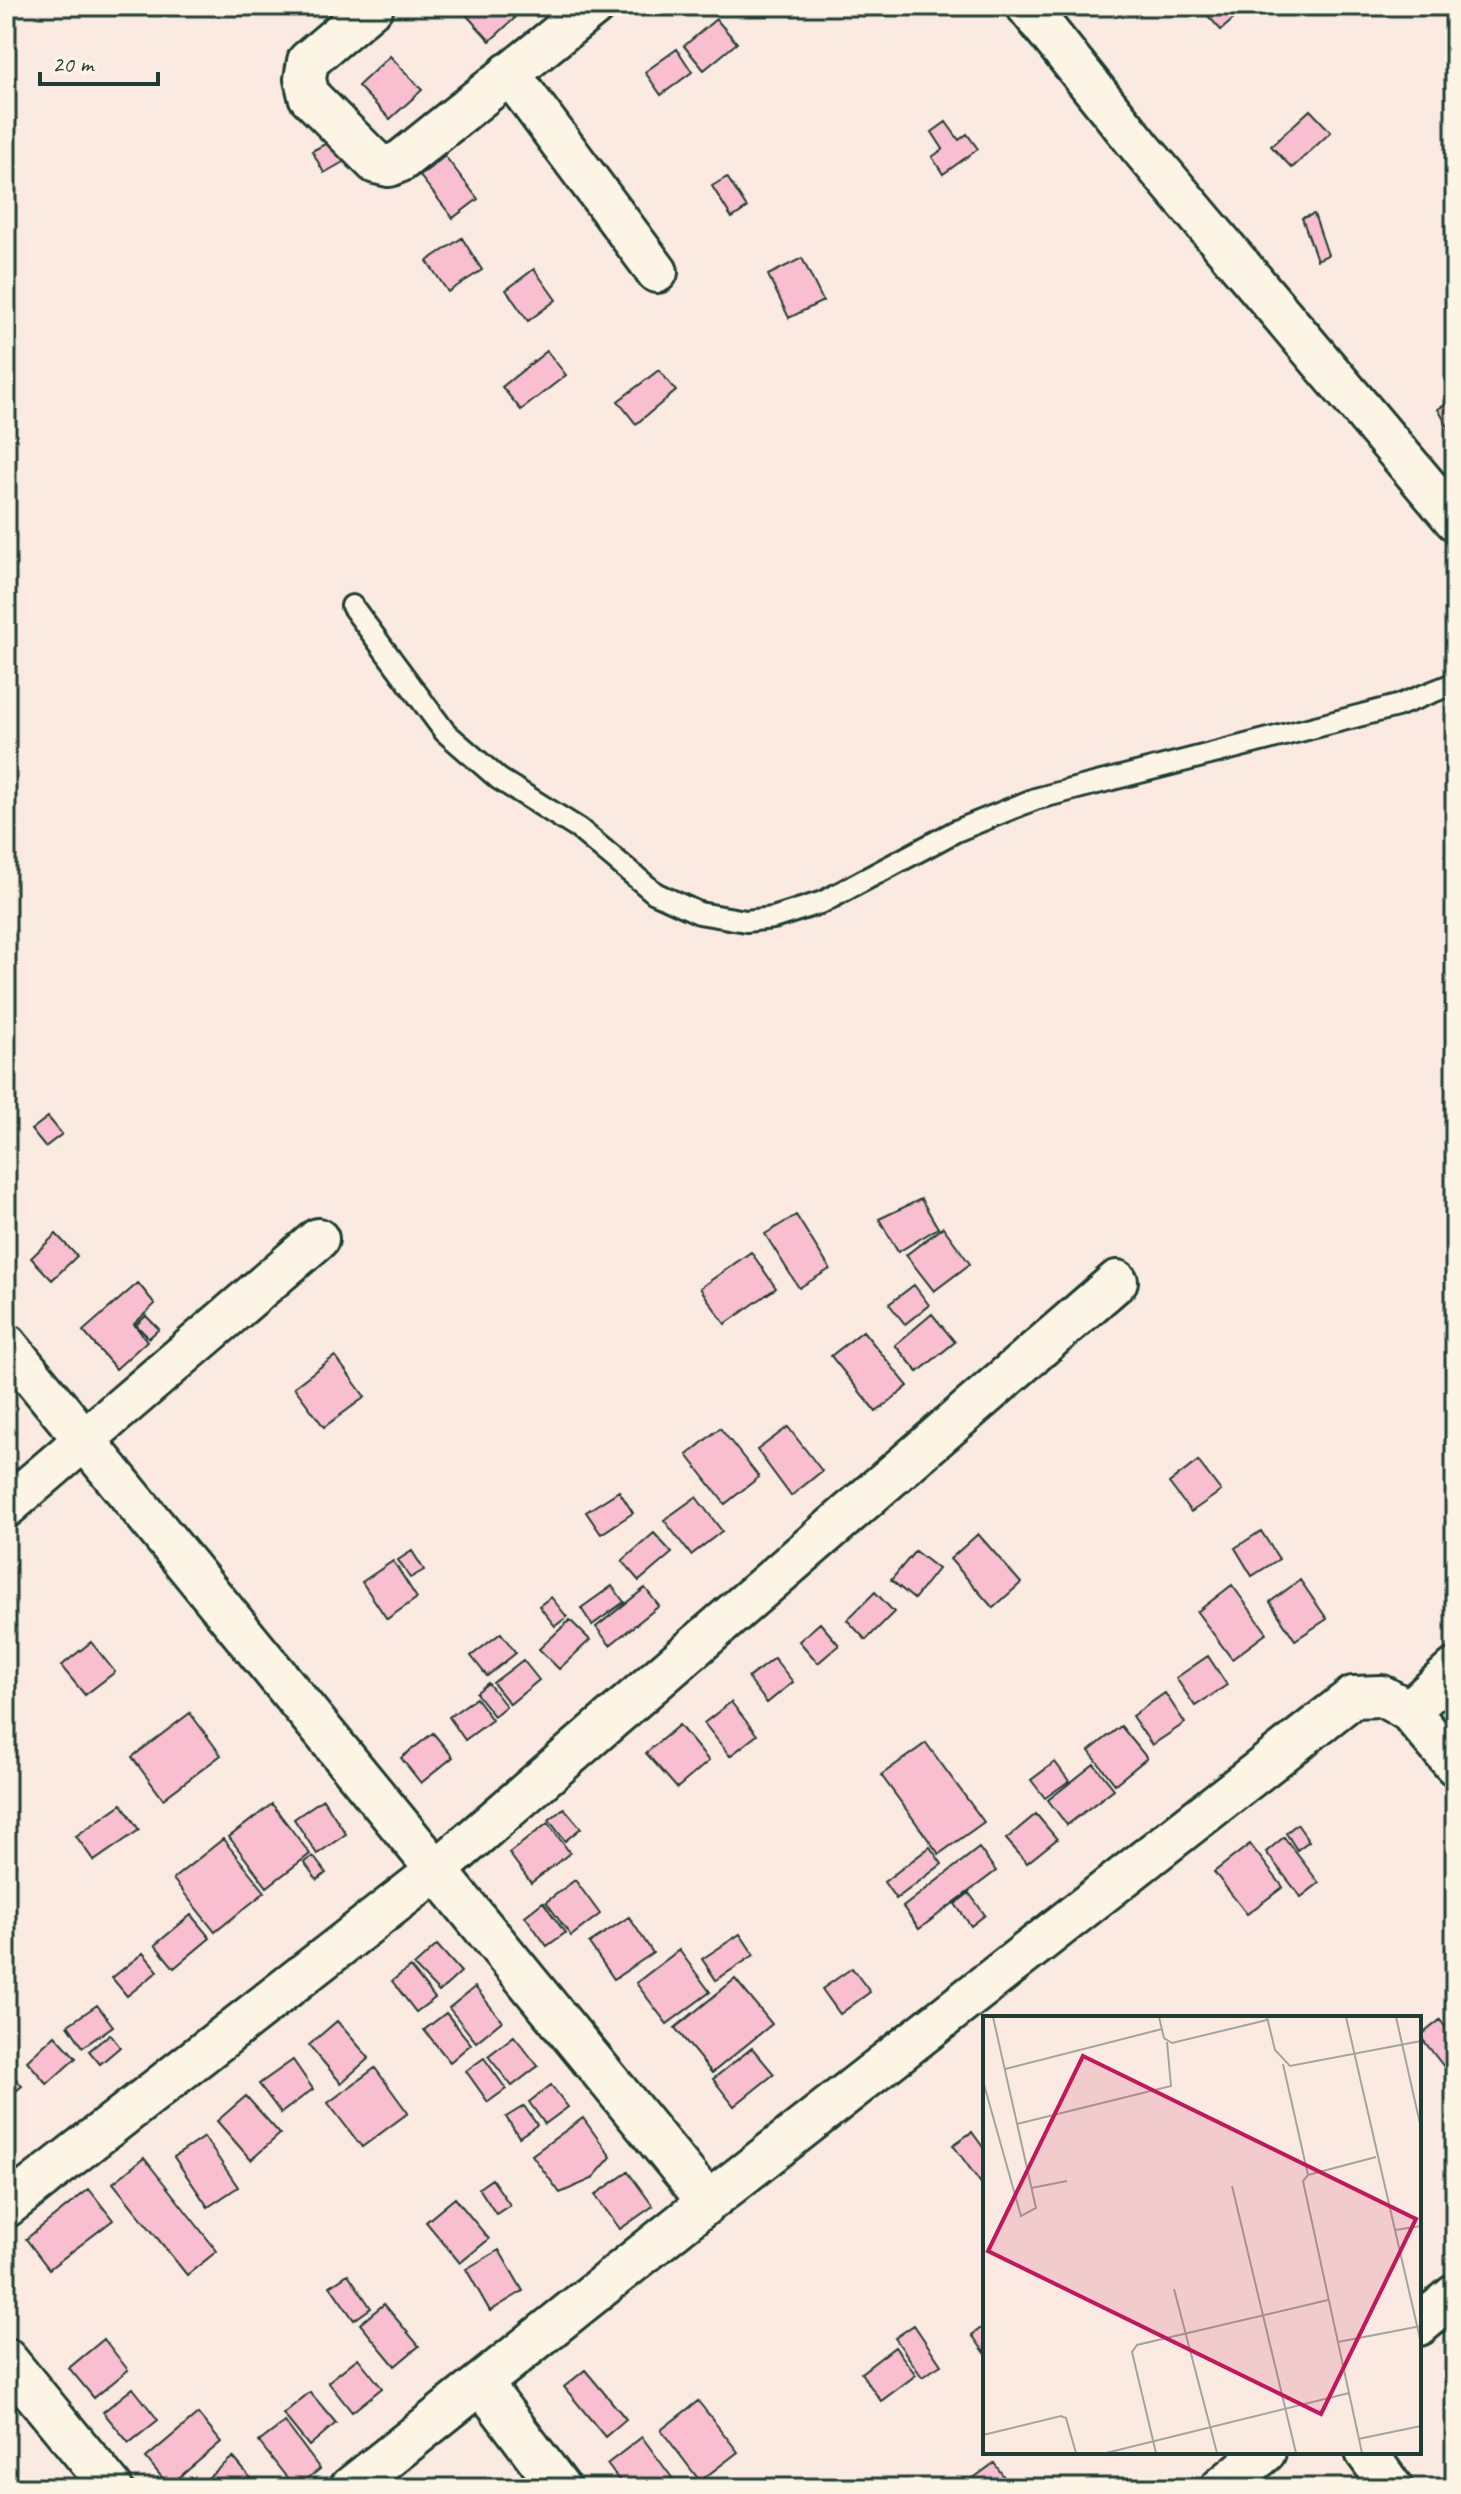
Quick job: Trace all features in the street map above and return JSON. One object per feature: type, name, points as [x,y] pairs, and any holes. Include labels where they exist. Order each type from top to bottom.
[{"type":"street","points":[[373,6],[308,61],[305,79],[309,96],[376,163],[389,166],[401,161],[594,6]]},
{"type":"street","points":[[1027,6],[1141,148],[1455,520]]},
{"type":"street","points":[[509,73],[657,272]]},
{"type":"street","points":[[6,1507],[318,1239]]},
{"type":"street","points":[[6,2207],[436,1871],[1117,1281]]},
{"type":"street","points":[[6,1344],[708,2202]]},
{"type":"street","points":[[1409,1711],[1455,1669]]},
{"type":"street","points":[[350,2488],[708,2202],[1353,1697],[1382,1696],[1409,1711],[1455,1765]]},
{"type":"street","points":[[1421,2323],[1455,2295]]},
{"type":"street","points":[[6,2359],[112,2488]]},
{"type":"street","points":[[482,2384],[560,2488]]},
{"type":"street","points":[[1221,2488],[1263,2454]]},
{"type":"street","points":[[1367,2454],[1392,2488]]},
{"type":"lane","points":[[352,606],[445,732],[499,779],[579,829],[655,893],[699,913],[746,921],[785,915],[823,902],[956,831],[1035,799],[1397,706],[1455,683]]},
{"type":"building","points":[[504,6],[515,18],[490,41],[459,7]]},
{"type":"building","points":[[1199,6],[1228,6],[1237,16],[1221,30]]},
{"type":"building","points":[[716,19],[737,43],[704,70],[684,46]]},
{"type":"building","points":[[677,49],[692,72],[661,95],[645,72]]},
{"type":"building","points":[[390,56],[422,90],[390,119],[358,86]]},
{"type":"building","points":[[1310,110],[1331,132],[1292,168],[1271,146]]},
{"type":"building","points":[[946,122],[959,140],[967,134],[978,149],[943,174],[932,157],[943,149],[932,132]]},
{"type":"building","points":[[340,136],[352,157],[324,173],[312,151]]},
{"type":"building","points":[[445,156],[478,199],[453,218],[420,176]]},
{"type":"building","points":[[727,177],[747,208],[732,218],[712,186]]},
{"type":"building","points":[[1314,214],[1328,255],[1317,260],[1302,218]]},
{"type":"building","points":[[462,238],[482,270],[448,292],[427,261]]},
{"type":"building","points":[[802,258],[823,301],[789,318],[768,275]]},
{"type":"building","points":[[534,269],[556,300],[528,321],[506,290]]},
{"type":"building","points":[[547,351],[566,375],[521,410],[502,387]]},
{"type":"building","points":[[659,370],[676,391],[636,424],[618,401]]},
{"type":"building","points":[[1455,399],[1455,432],[1452,434],[1438,409]]},
{"type":"building","points":[[48,1117],[62,1134],[45,1147],[31,1130]]},
{"type":"building","points":[[921,1199],[938,1228],[898,1252],[879,1219]]},
{"type":"building","points":[[796,1215],[830,1269],[799,1288],[765,1234]]},
{"type":"building","points":[[943,1227],[970,1264],[934,1291],[906,1255]]},
{"type":"building","points":[[56,1234],[77,1256],[52,1280],[31,1258]]},
{"type":"building","points":[[751,1252],[776,1288],[725,1324],[700,1288]]},
{"type":"building","points":[[138,1283],[155,1304],[134,1324],[147,1341],[116,1369],[83,1331]]},
{"type":"building","points":[[914,1285],[929,1305],[905,1324],[889,1304]]},
{"type":"building","points":[[932,1314],[955,1342],[918,1372],[895,1345]]},
{"type":"building","points":[[146,1316],[159,1329],[149,1338],[136,1325]]},
{"type":"building","points":[[863,1331],[908,1386],[876,1412],[831,1356]]},
{"type":"building","points":[[335,1356],[365,1397],[324,1427],[294,1387]]},
{"type":"building","points":[[788,1427],[822,1471],[791,1496],[757,1450]]},
{"type":"building","points":[[720,1428],[759,1477],[725,1504],[687,1455]]},
{"type":"building","points":[[1198,1461],[1221,1491],[1191,1512],[1169,1483]]},
{"type":"building","points":[[619,1491],[633,1513],[601,1534],[586,1512]]},
{"type":"building","points":[[696,1497],[722,1531],[691,1555],[664,1520]]},
{"type":"building","points":[[1261,1531],[1279,1559],[1252,1576],[1235,1548]]},
{"type":"building","points":[[654,1533],[672,1553],[639,1581],[622,1561]]},
{"type":"building","points":[[978,1534],[1021,1583],[993,1608],[950,1559]]},
{"type":"building","points":[[412,1551],[424,1570],[410,1578],[398,1560]]},
{"type":"building","points":[[915,1551],[938,1569],[914,1599],[891,1580]]},
{"type":"building","points":[[393,1561],[417,1598],[387,1619],[362,1582]]},
{"type":"building","points":[[1300,1580],[1327,1619],[1295,1640],[1270,1602]]},
{"type":"building","points":[[1232,1585],[1267,1633],[1232,1659],[1197,1612]]},
{"type":"building","points":[[612,1586],[624,1602],[592,1625],[581,1608]]},
{"type":"building","points":[[645,1588],[659,1606],[610,1645],[596,1627]]},
{"type":"building","points":[[875,1592],[894,1612],[866,1640],[847,1620]]},
{"type":"building","points":[[551,1597],[567,1617],[555,1626],[539,1606]]},
{"type":"building","points":[[570,1620],[590,1640],[559,1669],[539,1649]]},
{"type":"building","points":[[820,1623],[839,1645],[818,1663],[799,1641]]},
{"type":"building","points":[[501,1633],[516,1653],[487,1676],[471,1656]]},
{"type":"building","points":[[91,1642],[115,1672],[85,1695],[61,1666]]},
{"type":"building","points":[[1208,1656],[1227,1685],[1195,1706],[1176,1678]]},
{"type":"building","points":[[774,1658],[793,1682],[767,1703],[748,1678]]},
{"type":"building","points":[[523,1660],[539,1680],[510,1704],[493,1683]]},
{"type":"building","points":[[488,1683],[506,1706],[494,1716],[476,1693]]},
{"type":"building","points":[[1165,1693],[1185,1723],[1152,1745],[1132,1716]]},
{"type":"building","points":[[476,1698],[492,1720],[465,1740],[449,1717]]},
{"type":"building","points":[[731,1702],[757,1735],[730,1756],[704,1723]]},
{"type":"building","points":[[190,1713],[221,1755],[163,1799],[132,1757]]},
{"type":"building","points":[[679,1725],[709,1761],[677,1788],[646,1753]]},
{"type":"building","points":[[1121,1726],[1147,1758],[1115,1784],[1089,1751]]},
{"type":"building","points":[[433,1733],[453,1757],[421,1783],[401,1758]]},
{"type":"building","points":[[926,1743],[984,1822],[939,1854],[881,1775]]},
{"type":"building","points":[[1055,1762],[1069,1781],[1045,1798],[1031,1780]]},
{"type":"building","points":[[1094,1764],[1114,1789],[1067,1825],[1048,1800]]},
{"type":"building","points":[[323,1799],[346,1834],[317,1854],[294,1819]]},
{"type":"building","points":[[122,1804],[139,1830],[94,1861],[76,1836]]},
{"type":"building","points":[[272,1804],[310,1854],[267,1887],[229,1837]]},
{"type":"building","points":[[564,1808],[581,1828],[565,1841],[549,1820]]},
{"type":"building","points":[[1036,1814],[1057,1839],[1027,1863],[1006,1839]]},
{"type":"building","points":[[548,1823],[570,1853],[531,1883],[509,1853]]},
{"type":"building","points":[[1297,1824],[1309,1841],[1297,1850],[1286,1833]]},
{"type":"building","points":[[1284,1837],[1319,1883],[1301,1897],[1266,1852]]},
{"type":"building","points":[[223,1839],[265,1892],[215,1932],[173,1879]]},
{"type":"building","points":[[1250,1844],[1283,1887],[1247,1914],[1214,1872]]},
{"type":"building","points":[[930,1847],[942,1864],[896,1899],[884,1882]]},
{"type":"building","points":[[979,1848],[996,1871],[919,1929],[903,1907]]},
{"type":"building","points":[[313,1856],[326,1873],[317,1880],[304,1862]]},
{"type":"building","points":[[575,1880],[600,1914],[571,1936],[546,1902]]},
{"type":"building","points":[[969,1893],[985,1915],[971,1926],[955,1904]]},
{"type":"building","points":[[543,1902],[565,1933],[547,1946],[525,1916]]},
{"type":"building","points":[[191,1915],[210,1938],[174,1968],[155,1945]]},
{"type":"building","points":[[629,1917],[653,1953],[614,1979],[589,1943]]},
{"type":"building","points":[[740,1934],[754,1955],[716,1980],[702,1959]]},
{"type":"building","points":[[437,1945],[461,1972],[439,1992],[414,1966]]},
{"type":"building","points":[[679,1950],[710,1992],[667,2024],[636,1983]]},
{"type":"building","points":[[143,1953],[158,1971],[127,1996],[112,1978]]},
{"type":"building","points":[[410,1967],[435,1998],[416,2012],[392,1981]]},
{"type":"building","points":[[852,1968],[870,1992],[840,2014],[822,1989]]},
{"type":"building","points":[[735,1979],[772,2024],[712,2073],[675,2028]]},
{"type":"building","points":[[475,1987],[502,2021],[476,2042],[449,2008]]},
{"type":"building","points":[[97,2005],[113,2026],[83,2047],[68,2025]]},
{"type":"building","points":[[446,2013],[471,2044],[450,2062],[424,2030]]},
{"type":"building","points":[[1440,2020],[1455,2040],[1455,2081],[1421,2037]]},
{"type":"building","points":[[337,2021],[369,2058],[341,2083],[309,2045]]},
{"type":"building","points":[[110,2034],[120,2047],[100,2064],[89,2051]]},
{"type":"building","points":[[55,2035],[76,2058],[47,2084],[27,2061]]},
{"type":"building","points":[[514,2036],[538,2066],[512,2086],[488,2056]]},
{"type":"building","points":[[752,2048],[774,2074],[734,2106],[713,2079]]},
{"type":"building","points":[[484,2058],[506,2089],[488,2102],[466,2071]]},
{"type":"building","points":[[293,2060],[313,2089],[281,2113],[259,2084]]},
{"type":"building","points":[[6,2067],[22,2086],[6,2099]]},
{"type":"building","points":[[375,2068],[408,2113],[362,2147],[328,2103]]},
{"type":"building","points":[[551,2085],[568,2107],[545,2124],[529,2102]]},
{"type":"building","points":[[246,2096],[280,2134],[251,2160],[217,2121]]},
{"type":"building","points":[[524,2106],[537,2125],[519,2137],[506,2117]]},
{"type":"building","points":[[583,2118],[611,2157],[592,2179],[560,2193],[532,2155]]},
{"type":"building","points":[[972,2132],[983,2147],[983,2186],[953,2145]]},
{"type":"building","points":[[204,2137],[238,2187],[208,2207],[174,2157]]},
{"type":"building","points":[[144,2158],[217,2251],[187,2275],[113,2183]]},
{"type":"building","points":[[628,2172],[653,2206],[620,2229],[595,2195]]},
{"type":"building","points":[[492,2179],[510,2205],[496,2214],[479,2188]]},
{"type":"building","points":[[89,2189],[113,2220],[49,2269],[26,2239]]},
{"type":"building","points":[[455,2198],[489,2239],[460,2263],[426,2222]]},
{"type":"building","points":[[499,2250],[523,2291],[490,2311],[466,2269]]},
{"type":"building","points":[[348,2274],[371,2308],[354,2320],[330,2286]]},
{"type":"building","points":[[384,2304],[419,2346],[395,2366],[360,2324]]},
{"type":"building","points":[[914,2325],[941,2365],[922,2377],[895,2338]]},
{"type":"building","points":[[983,2327],[983,2350],[972,2335]]},
{"type":"building","points":[[104,2339],[128,2370],[94,2398],[69,2368]]},
{"type":"building","points":[[895,2347],[916,2375],[881,2401],[861,2373]]},
{"type":"building","points":[[358,2358],[382,2388],[352,2412],[328,2382]]},
{"type":"building","points":[[585,2370],[626,2419],[605,2437],[564,2387]]},
{"type":"building","points":[[133,2388],[158,2420],[129,2443],[103,2412]]},
{"type":"building","points":[[310,2392],[336,2423],[309,2446],[283,2414]]},
{"type":"building","points":[[698,2401],[738,2452],[700,2481],[661,2430]]},
{"type":"building","points":[[198,2414],[221,2442],[169,2486],[146,2458]]},
{"type":"building","points":[[285,2422],[320,2469],[295,2488],[259,2442]]},
{"type":"building","points":[[642,2437],[676,2483],[670,2488],[625,2488],[607,2464]]},
{"type":"building","points":[[233,2457],[259,2488],[196,2488]]},
{"type":"building","points":[[6,2461],[14,2471],[6,2478]]},
{"type":"building","points":[[994,2463],[1012,2488],[960,2488]]}]
